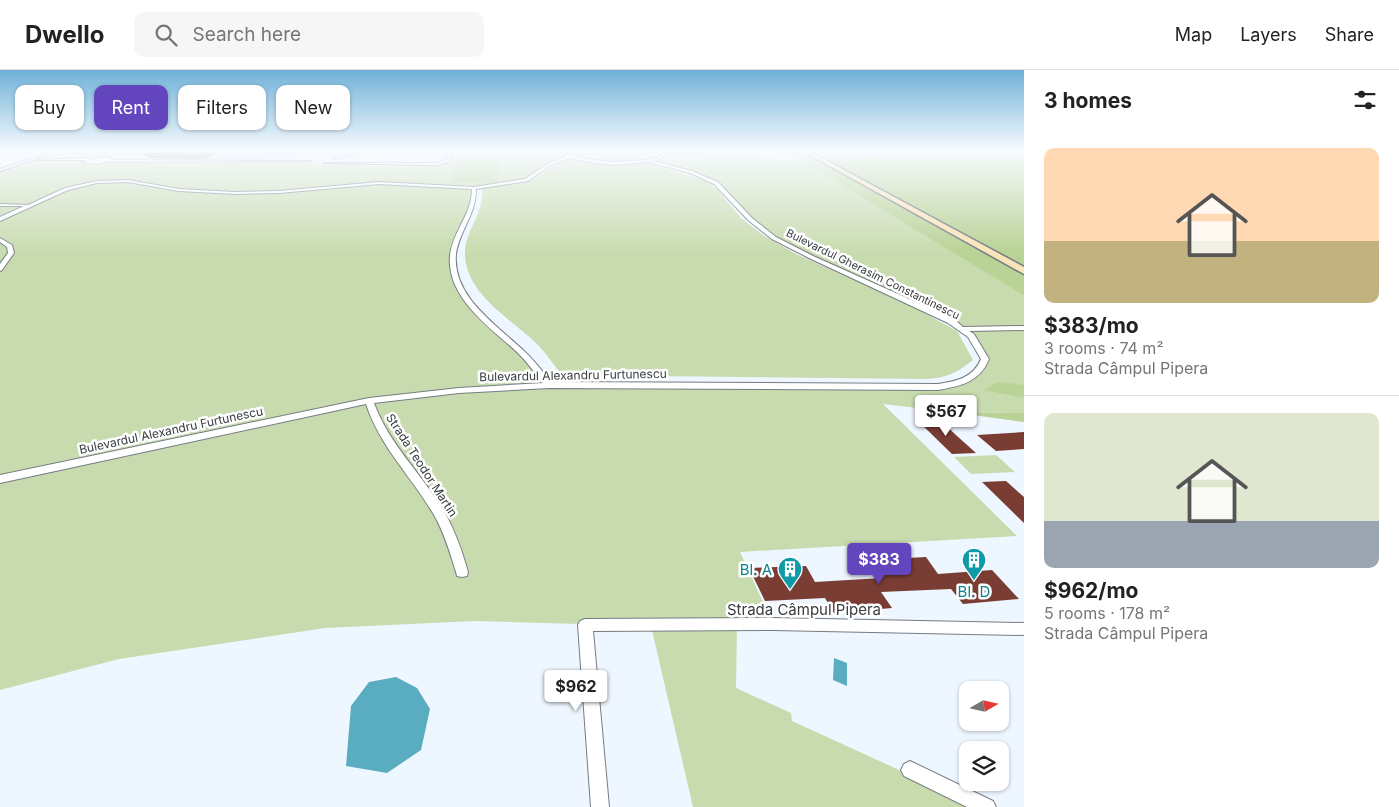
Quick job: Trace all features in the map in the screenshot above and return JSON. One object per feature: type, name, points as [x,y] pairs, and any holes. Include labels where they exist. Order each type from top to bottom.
[{"type":"street","points":[[0,219],[67,189],[94,184]]},
{"type":"street","points":[[147,184],[179,190],[218,193],[279,192],[364,184]]},
{"type":"street","points":[[405,184],[474,188],[497,184]]},
{"type":"street","name":"Bulevardul Gherasim Constantinescu","points":[[717,184],[750,219],[774,238],[811,257],[929,310],[963,329]]},
{"type":"street","points":[[867,184],[1024,271]]},
{"type":"street","points":[[474,188],[470,214],[455,246],[453,264],[456,276],[472,305],[530,361],[549,385]]},
{"type":"street","points":[[0,205],[32,205]]},
{"type":"street","points":[[0,240],[10,246],[11,253],[0,269]]},
{"type":"street","points":[[963,329],[1024,328]]},
{"type":"street","name":"Bulevardul Alexandru Furtunescu","points":[[0,479],[369,401],[494,387],[549,385],[938,387],[960,384],[970,379],[982,369],[985,359],[971,336],[963,329]]},
{"type":"street","name":"Strada Teodor Martin","points":[[369,401],[382,433],[439,513],[450,536],[462,572]]},
{"type":"street","name":"Strada Câmpul Pipera","points":[[600,807],[585,625],[773,624],[1024,629]]},
{"type":"street","points":[[910,770],[987,807]]},
{"type":"green space","points":[[0,184],[499,184],[474,188],[455,246],[456,276],[472,305],[521,352],[549,385],[938,387],[970,379],[985,359],[963,329],[811,257],[761,228],[727,192],[717,184],[843,184],[1024,296],[1024,385],[1016,385],[1011,394],[1024,398],[1024,413],[951,412],[883,404],[1017,536],[740,552],[773,624],[737,625],[736,688],[791,713],[792,721],[980,807],[693,807],[651,626],[475,621],[325,628],[119,659],[0,690]]},
{"type":"green space","points":[[507,184],[710,184],[716,188],[741,218],[763,235],[796,254],[902,301],[957,331],[973,360],[951,374],[926,379],[562,375],[538,345],[482,295],[468,270],[465,255],[466,246],[478,214],[482,188]]},
{"type":"green space","points":[[841,184],[1024,184],[1024,296]]},
{"type":"green space","points":[[998,382],[1024,385],[1024,398],[984,390]]},
{"type":"green space","points":[[951,412],[1024,413],[1024,422]]},
{"type":"green space","points":[[996,455],[1015,472],[971,474],[954,457]]},
{"type":"water","points":[[834,658],[847,663],[847,686],[833,680]]},
{"type":"water","points":[[396,677],[417,688],[430,709],[421,750],[387,773],[346,766],[351,706],[369,682]]},
{"type":"building","points":[[939,419],[976,453],[952,454],[917,420]]},
{"type":"building","points":[[1024,432],[1024,449],[996,451],[977,435]]},
{"type":"building","points":[[1006,481],[1024,497],[1024,523],[982,482]]},
{"type":"building","points":[[926,557],[938,574],[992,570],[1019,599],[963,604],[951,589],[881,592],[892,608],[834,613],[825,598],[765,601],[749,568],[806,566],[815,582],[882,578],[870,560]]},
{"type":"place","name":"Bl. D","points":[[974,581]]},
{"type":"place","name":"Bl. A","points":[[790,590]]}]
